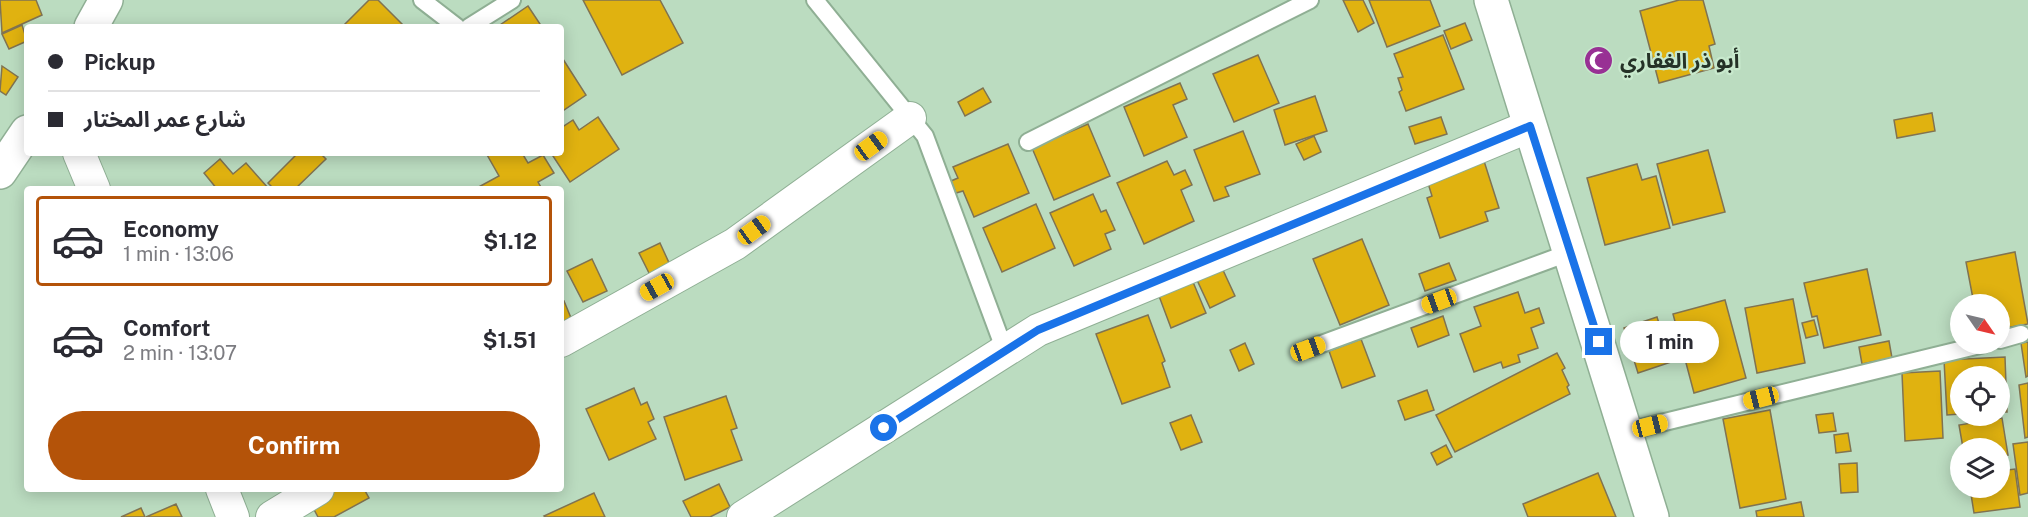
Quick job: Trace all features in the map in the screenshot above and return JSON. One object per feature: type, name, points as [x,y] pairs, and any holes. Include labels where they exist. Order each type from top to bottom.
[{"type":"street","points":[[93,24],[106,0]]},
{"type":"street","points":[[1491,0],[1628,431],[1652,517]]},
{"type":"street","points":[[564,339],[735,244],[910,118]]},
{"type":"street","points":[[743,517],[1038,330],[1530,126]]},
{"type":"street","points":[[0,172],[24,136]]},
{"type":"street","points":[[80,156],[93,186]]},
{"type":"street","points":[[223,492],[233,517]]},
{"type":"street","points":[[272,517],[313,492]]},
{"type":"lane","points":[[422,0],[453,24]]},
{"type":"lane","points":[[474,24],[512,0]]},
{"type":"lane","points":[[815,0],[925,136],[1005,351]]},
{"type":"lane","points":[[1028,142],[1310,0]]},
{"type":"lane","points":[[1308,349],[1570,252]]},
{"type":"lane","points":[[2010,337],[2021,334]]},
{"type":"lane","points":[[1628,431],[1950,352]]},
{"type":"building","points":[[0,0],[36,0],[42,15],[2,33]]},
{"type":"building","points":[[369,0],[378,0],[402,24],[345,24]]},
{"type":"building","points":[[583,0],[660,0],[683,43],[622,75]]},
{"type":"building","points":[[1343,0],[1363,0],[1374,23],[1358,32]]},
{"type":"building","points":[[1369,0],[1430,0],[1440,26],[1387,47]]},
{"type":"building","points":[[1679,0],[1703,0],[1715,44],[1709,46],[1714,68],[1659,83],[1640,11]]},
{"type":"building","points":[[528,6],[540,24],[501,24]]},
{"type":"building","points":[[1465,23],[1472,40],[1451,49],[1444,31]]},
{"type":"building","points":[[22,25],[24,42],[9,49],[2,34]]},
{"type":"building","points":[[1443,35],[1464,89],[1406,111],[1399,92],[1402,90],[1398,78],[1403,77],[1394,54]]},
{"type":"building","points":[[1258,55],[1279,103],[1234,122],[1213,74]]},
{"type":"building","points":[[564,61],[586,95],[564,110]]},
{"type":"building","points":[[2,66],[18,77],[6,95],[0,91]]},
{"type":"building","points":[[1180,83],[1187,99],[1173,105],[1187,137],[1144,156],[1124,107]]},
{"type":"building","points":[[983,88],[991,102],[965,116],[958,102]]},
{"type":"building","points":[[1315,96],[1327,131],[1285,145],[1274,110]]},
{"type":"building","points":[[1932,113],[1935,131],[1897,138],[1894,120]]},
{"type":"building","points":[[598,117],[619,149],[570,182],[553,156],[564,156],[564,126],[573,120],[579,130]]},
{"type":"building","points":[[1441,117],[1447,134],[1415,144],[1409,127]]},
{"type":"building","points":[[1088,124],[1110,176],[1054,200],[1032,148]]},
{"type":"building","points":[[1243,131],[1260,174],[1225,187],[1229,196],[1214,201],[1194,150]]},
{"type":"building","points":[[1314,136],[1321,152],[1304,160],[1296,144]]},
{"type":"building","points":[[1008,144],[1029,193],[974,217],[963,191],[956,193],[951,181],[958,178],[953,167]]},
{"type":"building","points":[[1708,150],[1725,212],[1673,225],[1657,164]]},
{"type":"building","points":[[295,156],[323,156],[326,159],[298,186],[271,186],[268,183]]},
{"type":"building","points":[[488,156],[524,156],[528,163],[544,156],[554,173],[538,182],[540,186],[481,186],[499,176]]},
{"type":"building","points":[[220,159],[233,174],[246,163],[266,186],[215,186],[204,173]]},
{"type":"building","points":[[1167,161],[1174,175],[1185,170],[1192,185],[1181,190],[1194,221],[1144,244],[1117,183]]},
{"type":"building","points":[[1484,161],[1499,208],[1485,212],[1488,221],[1440,238],[1427,198],[1432,196],[1427,180]]},
{"type":"building","points":[[1637,164],[1642,180],[1656,176],[1670,228],[1605,245],[1587,178]]},
{"type":"building","points":[[1093,194],[1101,212],[1106,210],[1115,230],[1105,234],[1111,249],[1074,266],[1050,213]]},
{"type":"building","points":[[1036,204],[1055,248],[1002,272],[983,228]]},
{"type":"building","points":[[1362,239],[1389,305],[1340,325],[1313,259]]},
{"type":"building","points":[[660,243],[670,265],[650,275],[639,253]]},
{"type":"building","points":[[2015,252],[2028,324],[2010,327],[2010,294],[1972,294],[1966,262]]},
{"type":"building","points":[[592,259],[607,291],[583,302],[567,271]]},
{"type":"building","points":[[1449,263],[1456,280],[1425,291],[1419,274]]},
{"type":"building","points":[[1222,268],[1235,296],[1210,308],[1197,280]]},
{"type":"building","points":[[1867,269],[1881,335],[1824,348],[1817,316],[1812,317],[1804,283]]},
{"type":"building","points":[[1193,282],[1206,313],[1171,328],[1159,296]]},
{"type":"building","points":[[1518,292],[1525,313],[1539,308],[1544,323],[1531,328],[1538,348],[1518,355],[1520,362],[1503,368],[1501,362],[1474,372],[1460,334],[1481,326],[1474,307]]},
{"type":"building","points":[[1793,299],[1805,363],[1757,373],[1745,308]]},
{"type":"building","points":[[1725,300],[1746,378],[1694,393],[1673,314]]},
{"type":"building","points":[[564,301],[571,318],[564,322]]},
{"type":"building","points":[[1148,315],[1165,361],[1162,363],[1170,387],[1122,404],[1096,334]]},
{"type":"building","points":[[1443,316],[1449,335],[1418,347],[1411,328]]},
{"type":"building","points":[[1657,317],[1671,362],[1638,373],[1624,328]]},
{"type":"building","points":[[1814,320],[1818,335],[1806,338],[1802,323]]},
{"type":"building","points":[[1361,339],[1375,376],[1342,388],[1329,351]]},
{"type":"building","points":[[1889,341],[1892,358],[1862,364],[1859,347]]},
{"type":"building","points":[[2028,342],[2028,376],[2026,377],[2021,343]]},
{"type":"building","points":[[1245,343],[1254,364],[1239,371],[1230,350]]},
{"type":"building","points":[[1557,353],[1565,368],[1562,370],[1569,385],[1567,387],[1570,394],[1455,452],[1436,415]]},
{"type":"building","points":[[2005,357],[2005,366],[1950,366],[1950,415],[1947,415],[1944,360]]},
{"type":"building","points":[[1940,371],[1943,438],[1905,441],[1902,373]]},
{"type":"building","points":[[2028,383],[2028,437],[2025,438],[2019,385]]},
{"type":"building","points":[[634,388],[641,405],[647,402],[654,419],[648,422],[656,439],[609,460],[586,409]]},
{"type":"building","points":[[1427,390],[1434,410],[1405,420],[1398,401]]},
{"type":"building","points":[[726,396],[737,428],[731,430],[742,460],[685,480],[664,417]]},
{"type":"building","points":[[1770,410],[1786,499],[1740,508],[1723,419]]},
{"type":"building","points":[[1833,413],[1836,431],[1819,433],[1816,415]]},
{"type":"building","points":[[1191,415],[1202,442],[1181,450],[1170,423]]},
{"type":"building","points":[[1959,426],[2003,426],[2005,438],[1961,438]]},
{"type":"building","points":[[1848,433],[1851,451],[1836,453],[1834,435]]},
{"type":"building","points":[[2028,442],[2028,493],[2020,495],[2013,444]]},
{"type":"building","points":[[1446,445],[1452,457],[1437,465],[1431,453]]},
{"type":"building","points":[[1857,463],[1858,492],[1841,493],[1839,464]]},
{"type":"building","points":[[2015,469],[2020,507],[1974,513],[1972,498],[2010,498],[2010,470]]},
{"type":"building","points":[[1598,473],[1616,517],[1528,517],[1523,504]]},
{"type":"building","points":[[719,484],[730,507],[710,517],[691,517],[683,501]]},
{"type":"building","points":[[330,492],[366,492],[369,498],[334,517],[318,517],[310,502]]},
{"type":"building","points":[[594,493],[605,517],[544,516]]},
{"type":"building","points":[[1801,502],[1804,517],[1757,517],[1756,511]]},
{"type":"building","points":[[176,504],[182,517],[146,517]]},
{"type":"building","points":[[141,508],[145,517],[121,517]]},
{"type":"place","name":"أبو ذر الغفاري","points":[[1599,61]]},
{"type":"route","points":[[884,428],[1038,330],[1530,126],[1599,342]]}]
